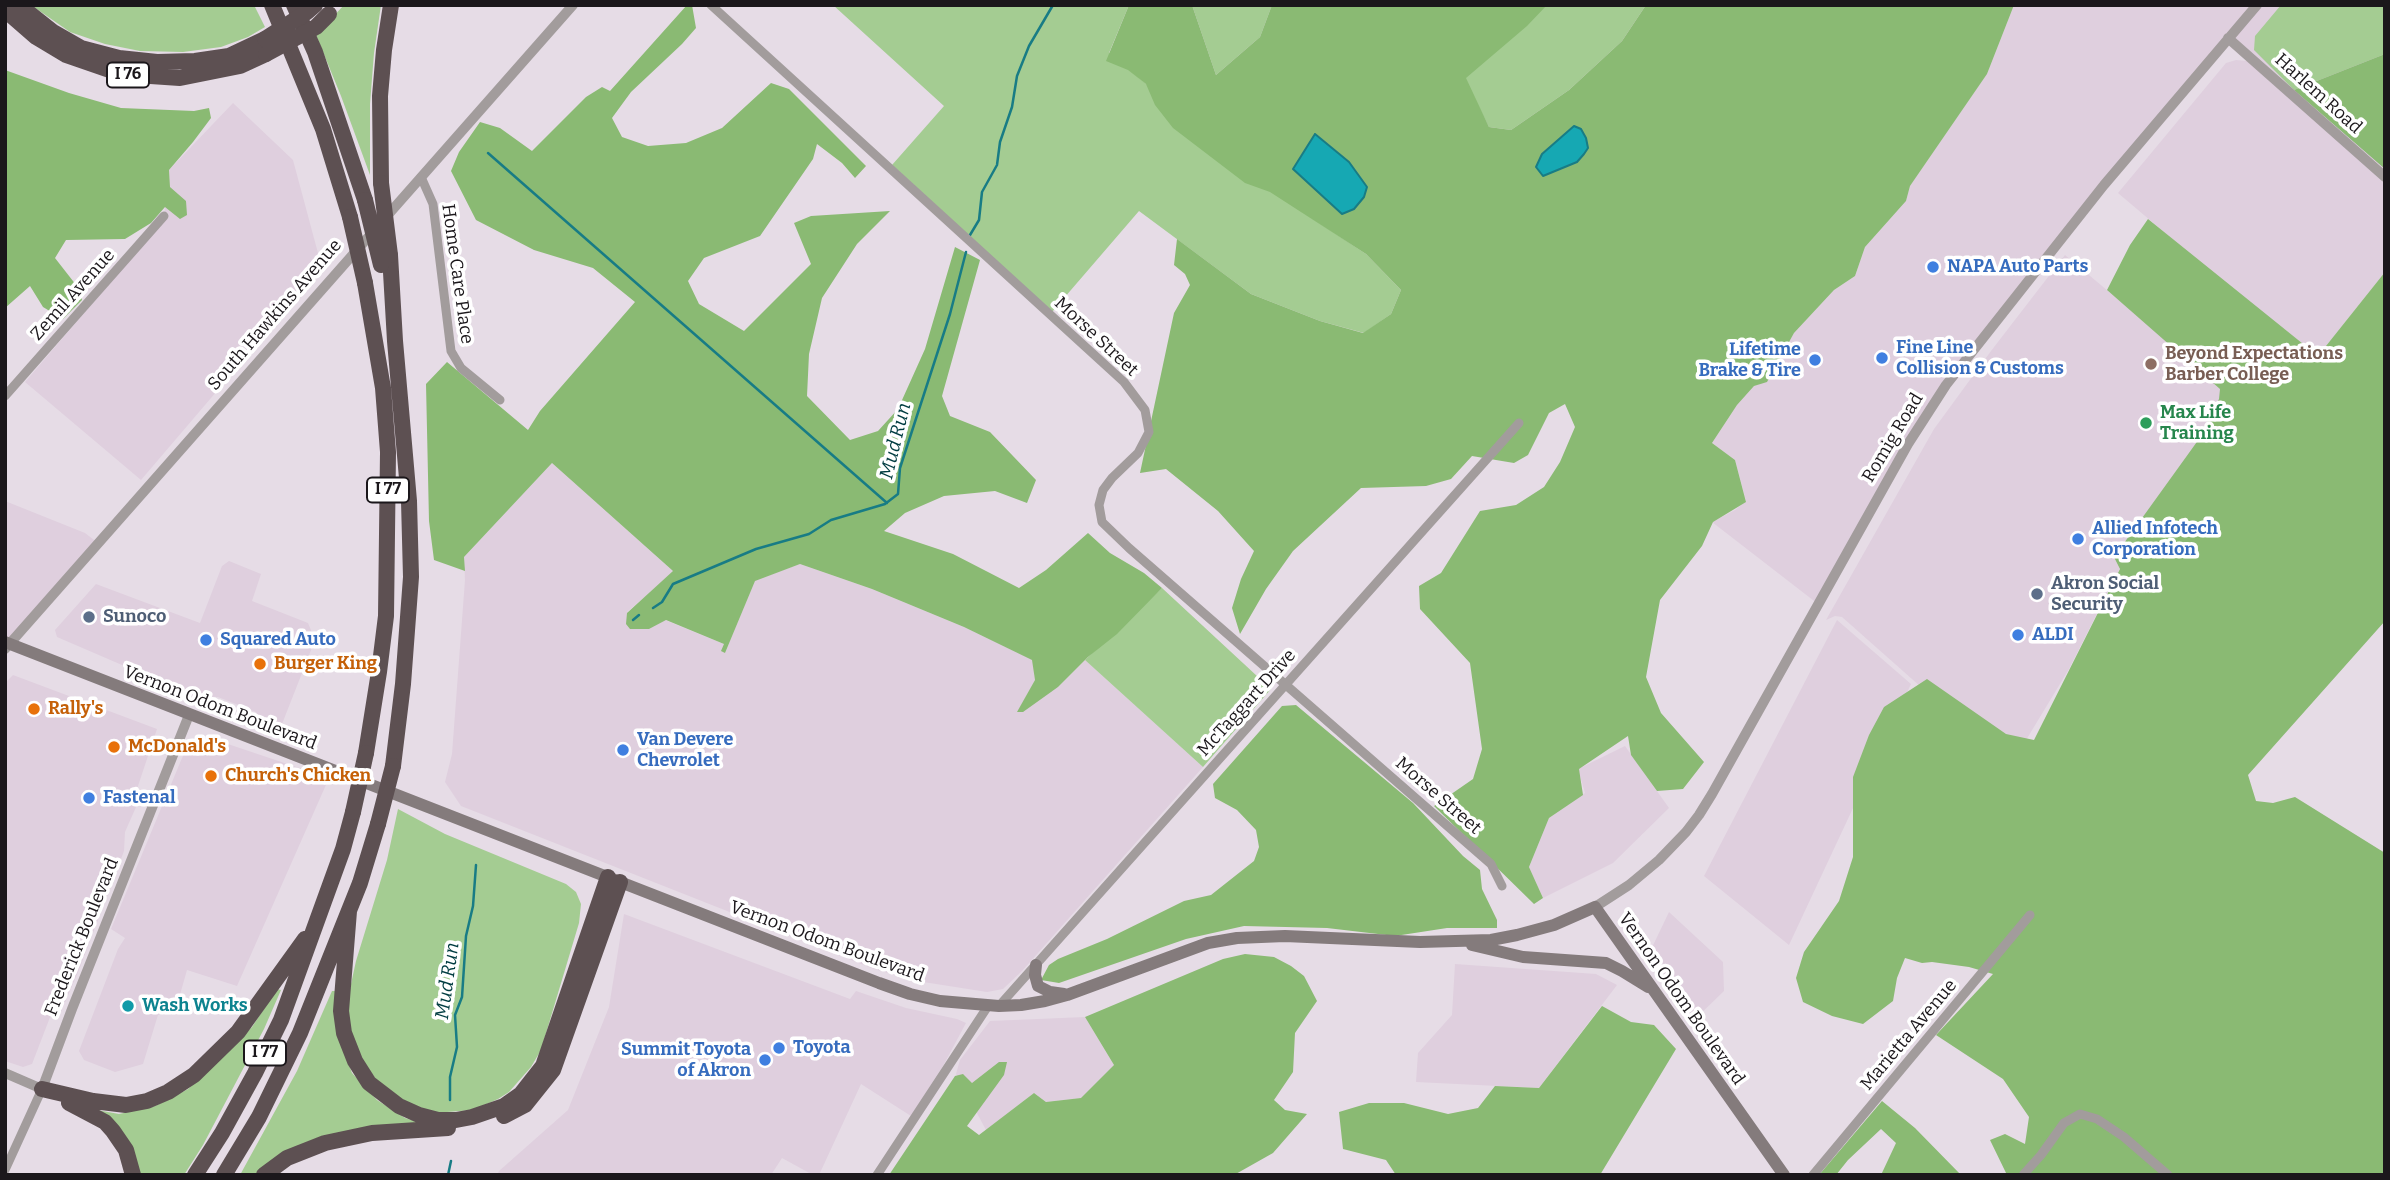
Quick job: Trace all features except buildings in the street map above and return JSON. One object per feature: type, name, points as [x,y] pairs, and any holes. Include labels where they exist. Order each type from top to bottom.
[{"type":"highway","points":[[19,5],[53,32],[81,48],[120,58],[156,62],[195,61],[229,56],[265,46],[315,5]]},
{"type":"highway","name":"I 77","points":[[195,1175],[222,1133],[276,1031],[343,849],[366,753],[386,616],[388,452],[383,388],[365,283],[350,217],[323,129],[272,5]]},
{"type":"highway","points":[[294,5],[315,52],[385,260]]},
{"type":"highway","points":[[385,260],[380,96],[391,5]]},
{"type":"highway","name":"I 76","points":[[5,10],[36,37],[66,55],[121,74],[180,78],[240,66],[265,46],[316,27],[332,10]]},
{"type":"highway","name":"I 77","points":[[224,1175],[259,1117],[300,1033],[349,911],[378,824],[393,766],[403,684],[411,577],[408,488],[385,260]]},
{"type":"highway","points":[[349,911],[341,1011],[344,1033],[355,1061],[369,1083],[399,1106],[438,1120],[456,1120],[504,1106],[521,1094],[543,1066],[614,880]]},
{"type":"highway","points":[[264,1175],[287,1158],[325,1143],[372,1133],[476,1125],[507,1115],[525,1105],[539,1091],[553,1070],[614,880]]},
{"type":"highway","points":[[43,1089],[93,1101],[126,1105],[147,1101],[178,1086],[208,1063],[248,1020],[317,922]]},
{"type":"highway","points":[[43,1089],[105,1122],[126,1150],[133,1175]]},
{"type":"main road","name":"Vernon Odom Boulevard","points":[[7,645],[910,994],[940,1001],[994,1006],[1021,1005],[1067,995],[1208,943],[1237,938],[1285,936],[1460,942],[1517,935],[1556,924],[1595,907],[1784,1175]]},
{"type":"main road","points":[[1460,942],[1523,957],[1606,963],[1654,991]]},
{"type":"main road","points":[[1035,965],[1038,986],[1050,992],[1067,995]]},
{"type":"street","name":"South Hawkins Avenue","points":[[7,645],[573,5]]},
{"type":"street","name":"Morse Street","points":[[711,5],[1124,382],[1145,410],[1149,426],[1147,439],[1138,453],[1103,490],[1099,505],[1102,522],[1491,864],[1502,886]]},
{"type":"street","name":"Romig Road","points":[[1595,907],[1629,885],[1659,860],[1699,815],[1908,443],[1946,385],[2096,195],[2257,5]]},
{"type":"street","name":"Harlem Road","points":[[2228,38],[2385,177]]},
{"type":"street","name":"Home Care Place","points":[[421,177],[433,204],[450,351],[461,368],[500,400]]},
{"type":"street","name":"Zemil Avenue","points":[[5,396],[164,216]]},
{"type":"street","name":"McTaggart Drive","points":[[877,1175],[994,1006],[1035,965],[1519,423]]},
{"type":"street","name":"Frederick Boulevard","points":[[5,1170],[43,1089],[189,715]]},
{"type":"street","name":"Marietta Avenue","points":[[1813,1175],[2030,915]]},
{"type":"street","points":[[5,1073],[43,1089]]},
{"type":"street","points":[[2023,1175],[2064,1123],[2080,1114],[2097,1119],[2124,1137],[2168,1175]]},
{"type":"shaded area","points":[[2014,5],[2385,5],[2385,177],[2229,38],[1946,385],[1818,604],[1712,522],[1746,501],[1735,460],[1712,443],[1737,405],[1754,386],[1767,381],[1794,333],[1834,290],[1855,276],[1865,247],[1906,201],[1910,186],[1987,74]]},
{"type":"shaded area","points":[[2247,61],[2385,183],[2385,272],[2318,356],[2230,288],[2118,193],[2226,63]]},
{"type":"shaded area","points":[[233,103],[293,160],[322,268],[141,480],[25,382],[164,220],[170,187],[169,170]]},
{"type":"shaded area","points":[[2065,255],[2243,404],[2120,568],[2069,669],[2014,760],[1921,687],[1842,617],[1835,616],[1826,620],[1934,429]]},
{"type":"shaded area","points":[[552,463],[674,572],[627,612],[649,629],[665,620],[724,644],[725,653],[755,580],[800,564],[872,589],[964,627],[1033,660],[1035,680],[1018,712],[1058,687],[1085,660],[1203,767],[1022,971],[1003,989],[987,992],[917,981],[874,969],[461,806],[445,782],[452,754],[465,580],[464,557]]},
{"type":"shaded area","points":[[5,501],[85,533],[98,543],[5,642]]},
{"type":"shaded area","points":[[229,561],[261,574],[252,601],[308,623],[315,640],[282,724],[277,725],[258,718],[256,712],[218,697],[194,696],[57,637],[55,630],[96,584],[200,623],[222,566]]},
{"type":"shaded area","points":[[1837,620],[1911,684],[1789,945],[1704,876]]},
{"type":"shaded area","points":[[13,675],[157,729],[135,795],[140,798],[125,832],[124,851],[79,970],[60,1014],[52,1012],[32,1064],[23,1067],[5,1061],[5,683]]},
{"type":"shaded area","points":[[210,738],[329,778],[237,986],[187,970],[177,1005],[158,1015],[143,1064],[115,1072],[84,1060],[79,1051],[118,949],[125,938],[111,929],[182,758],[190,742]]},
{"type":"shaded area","points":[[1625,746],[1669,808],[1613,863],[1543,898],[1529,867],[1549,818],[1585,793],[1578,769]]},
{"type":"shaded area","points":[[1669,912],[1723,962],[1724,991],[1691,1023],[1646,960]]},
{"type":"shaded area","points":[[624,914],[850,999],[856,991],[906,1008],[966,1023],[911,1116],[861,1084],[819,1175],[813,1175],[782,1158],[771,1175],[497,1175],[568,1110],[609,1007]]},
{"type":"shaded area","points":[[1455,964],[1596,974],[1617,985],[1539,1088],[1416,1082],[1418,1053],[1452,1015]]},
{"type":"shaded area","points":[[1085,1017],[1114,1065],[1082,1098],[1046,1102],[1034,1093],[986,1130],[956,1074],[960,1060],[990,1021]]},
{"type":"green space","points":[[31,5],[254,5],[265,27],[221,47],[183,52],[140,51],[105,44],[70,32]]},
{"type":"green space","points":[[344,5],[381,5],[370,104],[370,175],[316,35]]},
{"type":"green space","points":[[687,5],[692,5],[696,28],[631,92],[612,118],[622,137],[648,146],[686,143],[722,128],[771,83],[789,89],[866,166],[855,178],[842,163],[817,144],[813,159],[760,236],[704,258],[688,281],[699,304],[744,331],[811,264],[794,223],[811,216],[890,211],[857,244],[822,298],[809,354],[807,396],[850,440],[878,431],[898,409],[925,349],[955,247],[980,260],[942,396],[950,416],[990,432],[1036,480],[1027,503],[995,491],[944,496],[905,513],[884,531],[953,554],[1019,588],[1046,570],[1088,533],[1110,553],[1144,573],[1162,588],[1117,634],[1088,657],[1058,687],[1023,712],[1017,712],[1035,680],[1032,660],[964,627],[872,589],[800,564],[755,581],[725,653],[721,651],[724,644],[666,620],[649,629],[630,629],[626,624],[627,613],[673,571],[552,463],[464,557],[465,571],[434,560],[429,521],[426,384],[447,362],[528,430],[540,411],[635,302],[593,268],[534,250],[476,220],[451,171],[459,152],[480,122],[500,128],[532,151],[586,97],[602,87],[610,91]]},
{"type":"green space","points":[[833,5],[1129,5],[1109,53],[1292,205],[1366,254],[1401,290],[1391,314],[1364,333],[1320,321],[1251,294],[1139,211],[1052,312],[892,165],[944,106]]},
{"type":"green space","points":[[1129,5],[1192,5],[1216,75],[1260,37],[1272,5],[1547,5],[1527,26],[1466,78],[1489,127],[1511,130],[1569,90],[1622,41],[1646,5],[2014,5],[1987,74],[1910,186],[1906,201],[1865,247],[1855,276],[1834,290],[1794,333],[1767,382],[1754,386],[1737,405],[1712,443],[1735,460],[1746,502],[1713,522],[1702,546],[1660,600],[1646,677],[1661,713],[1704,762],[1683,789],[1657,791],[1631,755],[1628,736],[1579,769],[1583,795],[1549,818],[1529,867],[1543,898],[1534,904],[1434,806],[1473,779],[1482,749],[1470,663],[1420,609],[1419,586],[1441,573],[1480,511],[1516,505],[1544,487],[1560,462],[1575,427],[1565,404],[1549,413],[1528,455],[1514,463],[1472,456],[1451,479],[1426,486],[1361,488],[1293,551],[1266,589],[1240,634],[1232,608],[1254,551],[1218,511],[1166,469],[1140,473],[1174,313],[1190,285],[1185,274],[1174,265],[1177,239],[1251,294],[1320,321],[1363,333],[1391,314],[1401,290],[1366,254],[1270,192],[1245,183],[1173,128],[1155,105],[1146,84],[1128,70],[1106,61]]},
{"type":"green space","points":[[1192,5],[1272,5],[1260,37],[1216,75]]},
{"type":"green space","points":[[1440,5],[1646,5],[1622,41],[1569,90],[1511,130],[1489,127],[1469,88]]},
{"type":"green space","points":[[2281,5],[2382,5],[2385,9],[2385,54],[2294,90],[2254,50],[2255,36]]},
{"type":"green space","points":[[2385,54],[2385,169],[2294,90]]},
{"type":"green space","points":[[5,70],[121,108],[194,111],[209,108],[211,118],[169,170],[170,187],[186,201],[187,215],[180,219],[165,207],[151,223],[125,239],[66,240],[55,258],[80,290],[82,300],[63,319],[43,307],[30,286],[5,308]]},
{"type":"green space","points":[[2148,219],[2318,356],[2385,272],[2385,621],[2248,775],[2256,801],[2273,803],[2295,797],[2385,853],[2385,1175],[2007,1175],[1990,1140],[2005,1134],[2025,1144],[2029,1117],[2003,1079],[1936,1035],[1993,974],[1969,967],[1922,963],[1905,958],[1897,978],[1893,1001],[1863,1024],[1832,1016],[1803,1002],[1796,978],[1804,952],[1839,901],[1853,857],[1853,777],[1869,735],[1884,707],[1927,679],[2006,734],[2034,740],[2120,569],[2114,557],[2199,439],[2219,399],[2220,389],[2107,290],[2130,245]]},
{"type":"green space","points":[[1162,588],[1271,689],[1203,767],[1085,660]]},
{"type":"green space","points":[[1296,705],[1413,803],[1463,856],[1480,870],[1482,889],[1497,920],[1497,928],[1447,928],[1395,936],[1327,928],[1244,926],[1186,939],[1059,983],[1041,980],[1049,965],[1058,959],[1107,939],[1184,901],[1211,895],[1254,861],[1259,847],[1256,830],[1237,810],[1215,798],[1213,784],[1282,706]]},
{"type":"green space","points":[[398,809],[445,834],[566,884],[576,892],[581,904],[579,923],[541,1050],[531,1067],[509,1092],[473,1110],[434,1113],[417,1109],[380,1085],[355,1050],[346,1007],[356,961],[387,860]]},
{"type":"green space","points":[[1245,954],[1274,957],[1291,966],[1304,976],[1317,1001],[1295,1033],[1293,1072],[1274,1100],[1285,1110],[1307,1114],[1273,1153],[1234,1175],[889,1175],[955,1076],[963,1074],[972,1083],[999,1062],[1007,1062],[1004,1075],[967,1126],[979,1135],[1034,1093],[1046,1102],[1081,1098],[1114,1065],[1085,1017],[1223,959]]},
{"type":"green space","points":[[277,989],[281,990],[264,1029],[203,1145],[184,1175],[138,1175],[97,1110],[119,1114],[155,1106],[188,1089],[252,1027]]},
{"type":"green space","points":[[332,991],[336,991],[342,1046],[352,1073],[377,1100],[405,1118],[424,1124],[377,1131],[258,1175],[240,1175],[297,1071]]},
{"type":"green space","points":[[1602,1006],[1631,1022],[1654,1025],[1676,1049],[1600,1175],[1396,1175],[1386,1160],[1343,1149],[1339,1112],[1369,1103],[1404,1103],[1448,1114],[1478,1108],[1495,1086],[1539,1088]]},
{"type":"green space","points":[[1882,1101],[1915,1128],[1961,1175],[1881,1175],[1896,1143],[1881,1129],[1836,1175],[1819,1175]]},
{"type":"water","points":[[1574,126],[1581,129],[1588,148],[1577,162],[1543,176],[1536,167],[1542,154]]},
{"type":"water","points":[[1315,134],[1349,162],[1367,187],[1364,197],[1354,209],[1342,214],[1293,169]]},
{"type":"waterway","name":"Mud Run","points":[[970,235],[979,220],[982,192],[997,165],[1000,142],[1012,107],[1017,76],[1029,46],[1053,5]]},
{"type":"waterway","points":[[488,153],[887,503]]},
{"type":"waterway","name":"Mud Run","points":[[653,608],[662,602],[673,584],[756,549],[809,534],[831,520],[885,504],[898,494],[900,468],[950,314],[966,252]]},
{"type":"waterway","name":"Mud Run","points":[[633,620],[639,615]]},
{"type":"waterway","name":"Mud Run","points":[[450,1100],[450,1077],[457,1047],[455,1015],[462,997],[466,936],[473,906],[476,865]]},
{"type":"waterway","name":"Mud Run","points":[[448,1175],[451,1161]]},
{"type":"place","name":"NAPA Auto Parts","points":[[1933,267]]},
{"type":"place","name":"Fine Line Collision & Customs","points":[[1882,358]]},
{"type":"place","name":"Lifetime Brake & Tire","points":[[1815,360]]},
{"type":"place","name":"Beyond Expectations Barber College","points":[[2151,364]]},
{"type":"place","name":"Max Life Training","points":[[2146,423]]},
{"type":"place","name":"Allied Infotech Corporation","points":[[2078,539]]},
{"type":"place","name":"Akron Social Security","points":[[2037,594]]},
{"type":"place","name":"Sunoco","points":[[89,617]]},
{"type":"place","name":"ALDI","points":[[2018,635]]},
{"type":"place","name":"Squared Auto","points":[[206,640]]},
{"type":"place","name":"Burger King","points":[[260,664]]},
{"type":"place","name":"Rally's","points":[[34,709]]},
{"type":"place","name":"McDonald's","points":[[114,747]]},
{"type":"place","name":"Van Devere Chevrolet","points":[[623,750]]},
{"type":"place","name":"Church's Chicken","points":[[211,776]]},
{"type":"place","name":"Fastenal","points":[[89,798]]},
{"type":"place","name":"Wash Works","points":[[128,1006]]},
{"type":"place","name":"Toyota","points":[[779,1048]]},
{"type":"place","name":"Summit Toyota of Akron","points":[[765,1060]]}]
